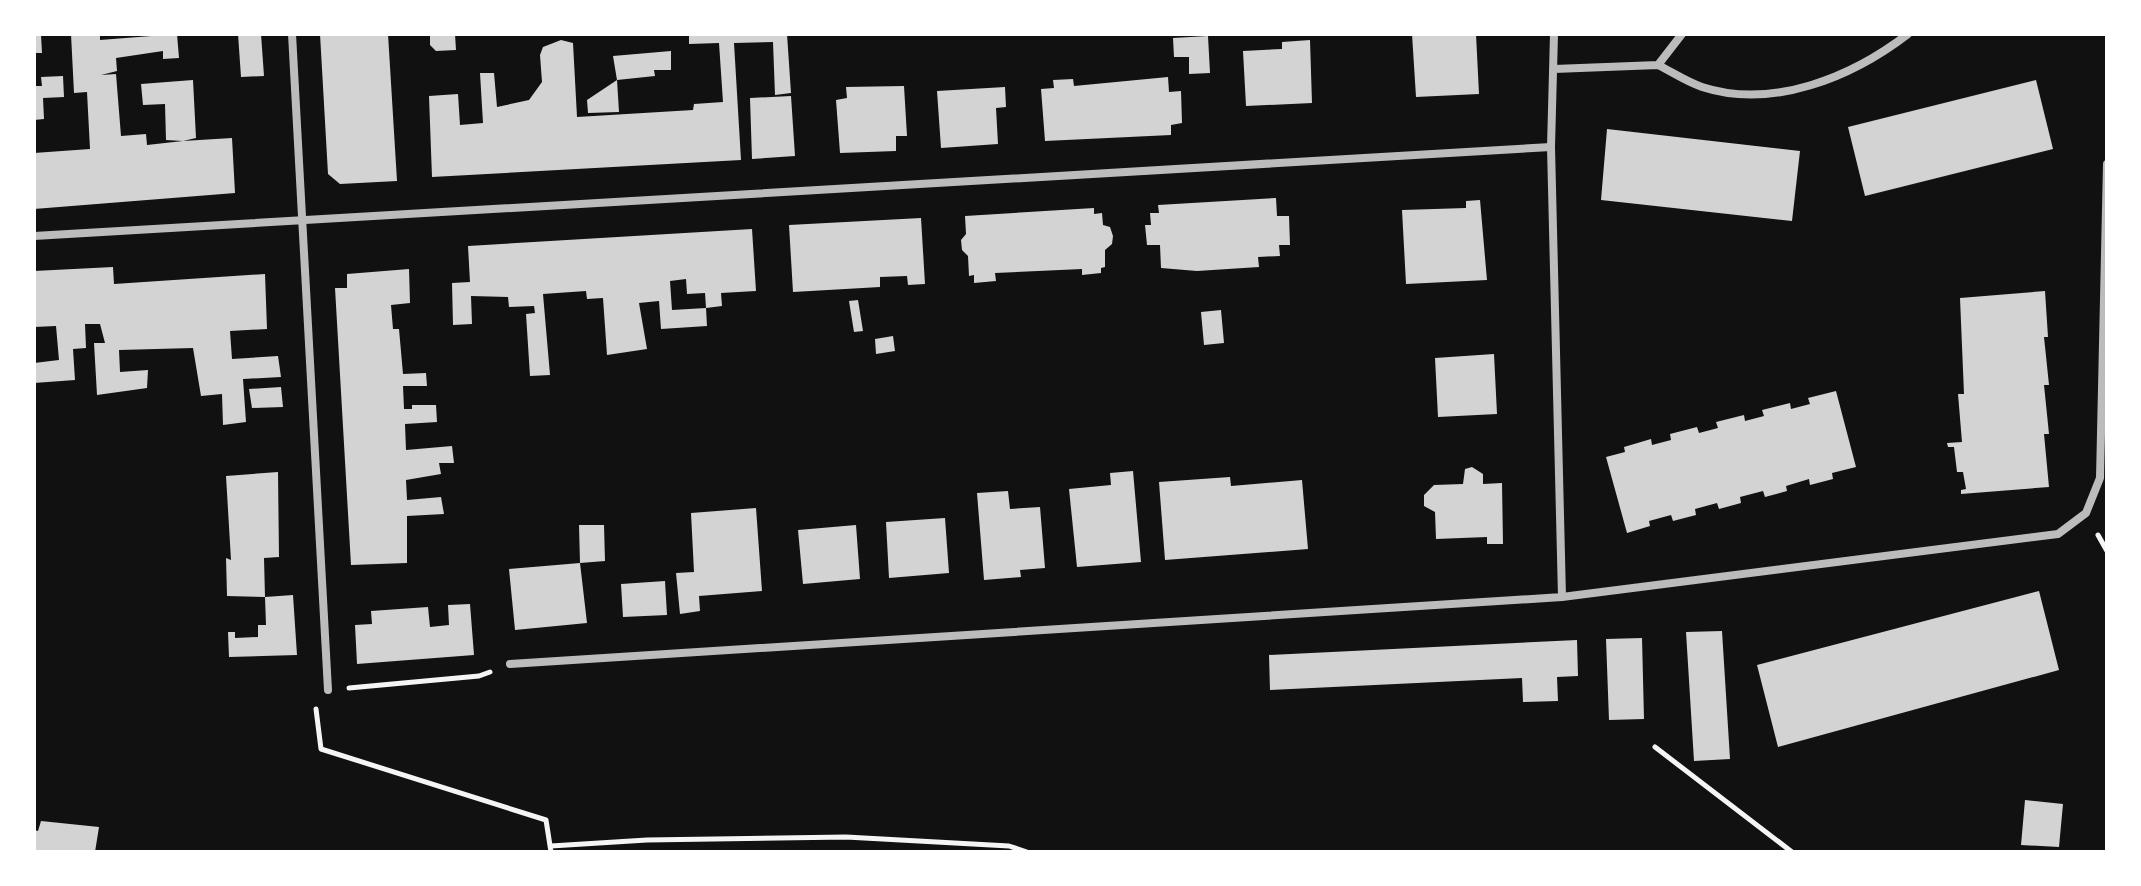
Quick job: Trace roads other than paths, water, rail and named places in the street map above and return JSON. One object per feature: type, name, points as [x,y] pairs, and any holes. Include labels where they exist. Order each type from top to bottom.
[{"type":"street","points":[[292,34],[328,690]]},
{"type":"street","points":[[1554,34],[1551,147],[1562,597]]},
{"type":"street","points":[[1658,65],[1682,34]]},
{"type":"street","points":[[1554,69],[1658,65],[1702,87],[1739,94],[1802,90],[1887,50],[1908,34]]},
{"type":"street","points":[[34,236],[1551,147]]},
{"type":"street","points":[[510,664],[1562,597],[2058,534],[2086,513],[2100,478],[2107,164]]}]
